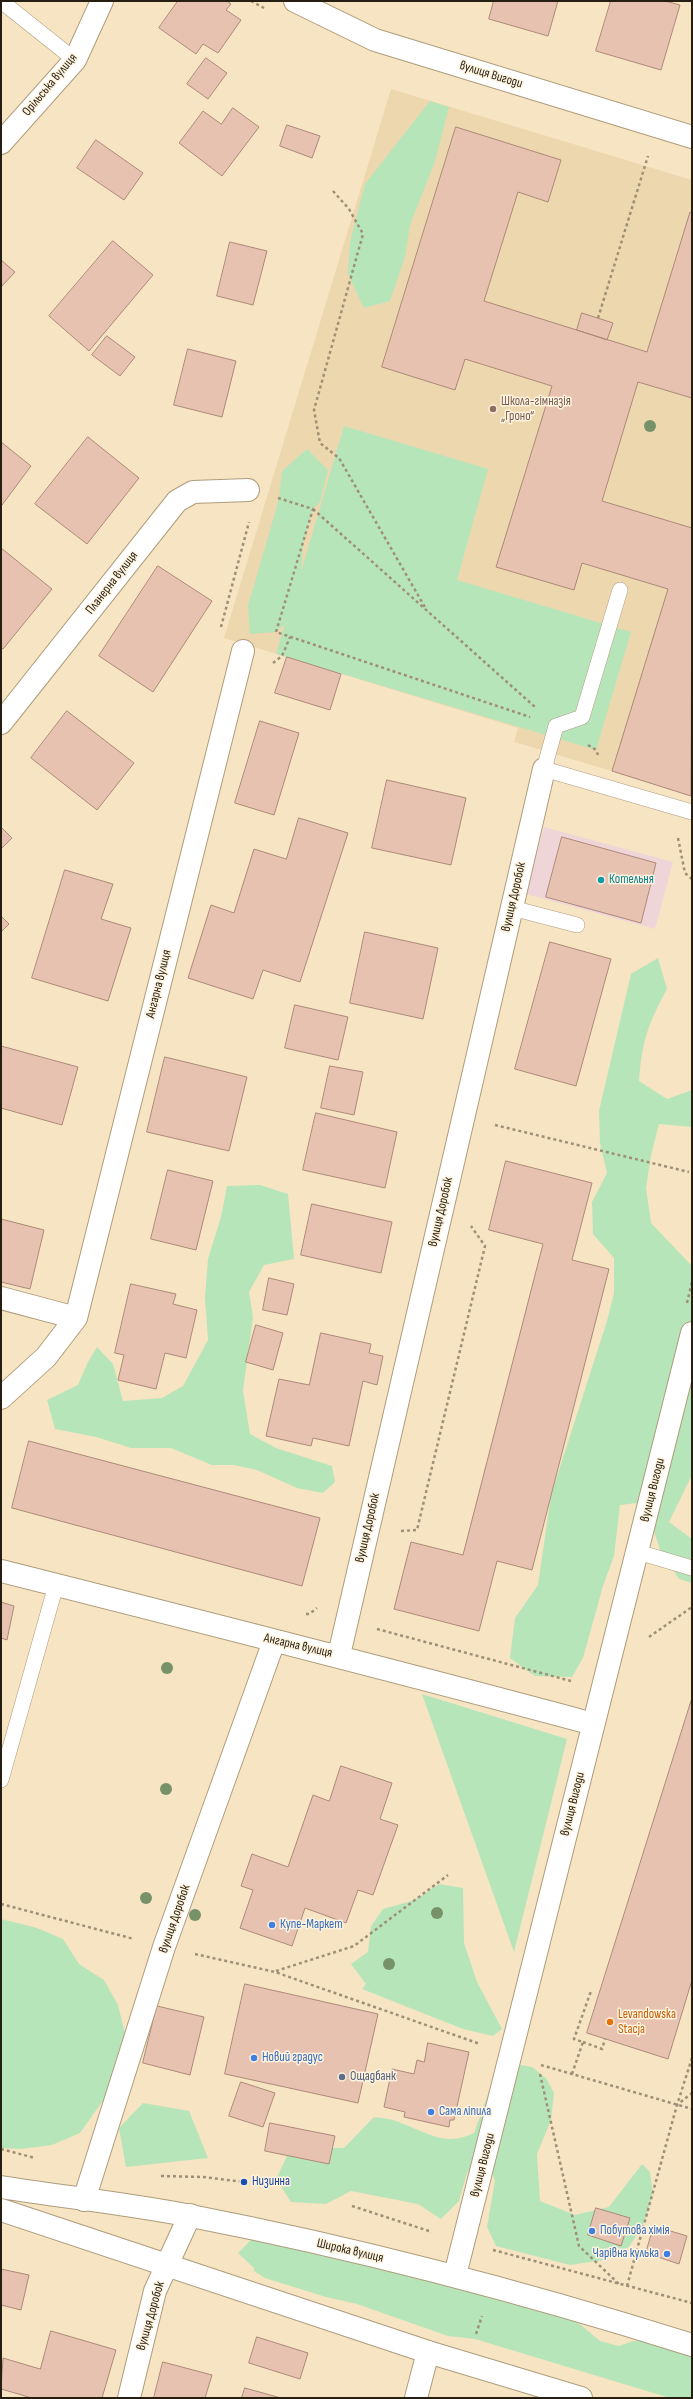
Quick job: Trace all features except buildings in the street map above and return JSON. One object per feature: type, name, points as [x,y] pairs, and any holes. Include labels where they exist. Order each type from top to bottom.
[{"type":"street","name":"Орільська вулиця","points":[[1,143],[75,60],[102,1]]},
{"type":"street","name":"вулиця Вигоди","points":[[295,1],[375,40],[658,127],[692,136]]},
{"type":"street","name":"Планерна вулиця","points":[[1,723],[177,501],[193,492],[248,490]]},
{"type":"street","name":"Ангарна вулиця","points":[[1,1398],[46,1357],[76,1318],[243,651]]},
{"type":"street","name":"вулиця Доробок","points":[[339,1656],[544,769]]},
{"type":"street","points":[[1,1298],[76,1318]]},
{"type":"street","name":"вулиця Вигоди","points":[[455,2275],[692,1333]]},
{"type":"street","name":"Ангарна вулиця","points":[[1,1571],[274,1641],[339,1656],[593,1724]]},
{"type":"street","name":"вулиця Доробок","points":[[84,2200],[164,1947],[274,1641]]},
{"type":"street","name":"Широка вулиця","points":[[1,2186],[190,2216],[455,2275],[591,2313],[692,2345]]},
{"type":"street","points":[[1,2210],[428,2352],[581,2398]]},
{"type":"street","name":"вулиця Доробок","points":[[129,2398],[155,2292],[190,2216]]},
{"type":"street","points":[[416,2398],[428,2352]]},
{"type":"lane","points":[[1,1],[75,60]]},
{"type":"lane","points":[[620,590],[582,716],[556,726],[544,769],[692,812]]},
{"type":"lane","points":[[512,908],[577,925]]},
{"type":"lane","points":[[638,1552],[692,1568]]},
{"type":"lane","points":[[1,1780],[56,1585]]},
{"type":"path","points":[[598,318],[658,127]]},
{"type":"path","points":[[333,191],[349,209],[363,234],[314,410],[320,443],[338,458],[426,609]]},
{"type":"path","points":[[243,651],[216,644],[249,527],[248,490]]},
{"type":"path","points":[[275,498],[313,509],[556,726],[596,750],[608,788]]},
{"type":"path","points":[[313,509],[276,632],[556,726]]},
{"type":"path","points":[[282,656],[290,637]]},
{"type":"path","points":[[463,1118],[689,1172]]},
{"type":"path","points":[[494,1133],[496,1118]]},
{"type":"path","points":[[396,1531],[417,1530],[478,1277],[485,1246],[470,1224]]},
{"type":"path","points":[[302,1612],[309,1614],[320,1606]]},
{"type":"path","points":[[642,1641],[692,1607]]},
{"type":"path","points":[[373,1627],[485,1657]]},
{"type":"path","points":[[275,1972],[354,1946],[448,1875]]},
{"type":"path","points":[[1,1904],[164,1947],[275,1972],[511,2055]]},
{"type":"path","points":[[591,1991],[574,2039],[602,2049],[605,2039]]},
{"type":"path","points":[[572,2074],[583,2042]]},
{"type":"path","points":[[627,2286],[677,2105],[692,2058]]},
{"type":"path","points":[[619,2284],[578,2246],[538,2064],[692,2109]]},
{"type":"path","points":[[677,2105],[692,2093]]},
{"type":"path","points":[[1,2149],[37,2158]]},
{"type":"path","points":[[159,2176],[203,2177],[244,2182]]},
{"type":"path","points":[[352,2206],[433,2232]]},
{"type":"path","points":[[490,2249],[692,2303]]},
{"type":"path","points":[[475,2339],[482,2313]]},
{"type":"shaded area","name":"Школа-гімназія „Гроно“","points":[[391,89],[692,180],[692,795],[514,742],[518,728],[224,638]]},
{"type":"shaded area","name":"Котельня","points":[[544,827],[673,862],[655,929],[526,894]]},
{"type":"green space","points":[[430,101],[449,107],[435,161],[410,225],[405,257],[390,301],[364,308],[348,274],[350,242],[365,184]]},
{"type":"green space","points":[[344,426],[488,469],[457,580],[631,632],[596,750],[276,654],[285,624],[276,632],[250,634],[248,606],[279,499],[282,471],[307,449],[328,470],[320,502],[313,509],[303,545],[301,572]]},
{"type":"green space","points":[[658,958],[667,989],[647,1033],[642,1055],[639,1081],[667,1099],[692,1090],[692,1127],[659,1124],[651,1155],[646,1188],[651,1223],[692,1266],[692,1475],[669,1522],[692,1539],[692,1583],[679,1579],[660,1550],[645,1502],[620,1505],[614,1556],[603,1586],[583,1658],[572,1677],[535,1676],[510,1658],[515,1618],[538,1585],[551,1495],[607,1321],[614,1293],[614,1258],[593,1234],[592,1202],[607,1173],[600,1143],[599,1111],[631,974]]},
{"type":"green space","points":[[260,1185],[288,1194],[294,1259],[264,1265],[249,1292],[253,1317],[243,1391],[250,1434],[276,1448],[332,1466],[335,1482],[323,1493],[297,1488],[257,1470],[234,1465],[212,1465],[171,1448],[131,1448],[96,1437],[55,1429],[47,1400],[78,1385],[88,1362],[97,1347],[113,1364],[123,1401],[162,1398],[183,1386],[208,1340],[205,1298],[208,1259],[221,1217],[227,1186]]},
{"type":"green space","points":[[422,1694],[567,1739],[514,1952]]},
{"type":"green space","points":[[439,1884],[463,1888],[464,1943],[477,1982],[502,2029],[493,2036],[463,2029],[362,1989],[366,1984],[351,1964],[368,1952],[371,1926],[383,1909],[415,1900]]},
{"type":"green space","points":[[1,1919],[37,1928],[63,1939],[79,1964],[104,1980],[118,2005],[125,2034],[114,2085],[80,2133],[52,2145],[21,2149],[1,2148]]},
{"type":"green space","points":[[510,2063],[532,2067],[546,2078],[554,2093],[551,2120],[537,2154],[540,2201],[575,2215],[609,2207],[642,2164],[650,2172],[653,2193],[644,2223],[629,2247],[604,2260],[570,2265],[496,2246],[487,2227],[495,2181],[483,2148],[467,2173],[459,2201],[441,2219],[418,2204],[351,2191],[326,2204],[291,2202],[276,2179],[288,2154],[309,2148],[344,2148],[374,2117],[395,2121],[445,2139],[464,2137],[474,2133],[495,2075]]},
{"type":"green space","points":[[143,2103],[189,2111],[208,2158],[126,2167],[119,2128]]},
{"type":"green space","points":[[255,2236],[557,2312],[581,2325],[600,2341],[619,2346],[633,2341],[664,2342],[692,2351],[692,2398],[670,2398],[475,2339],[448,2336],[357,2304],[326,2297],[265,2278],[254,2271],[254,2268],[238,2253]]},
{"type":"place","name":"Школа-гімназія „Гроно“","points":[[493,409]]},
{"type":"place","name":"Котельня","points":[[601,880]]},
{"type":"place","name":"Купе-Маркет","points":[[272,1925]]},
{"type":"place","name":"Levandowska Stacja","points":[[610,2022]]},
{"type":"place","name":"Новий градус","points":[[254,2058]]},
{"type":"place","name":"Ощадбанк","points":[[342,2077]]},
{"type":"place","name":"Сама ліпила","points":[[431,2112]]},
{"type":"place","name":"Низинна","points":[[244,2182]]},
{"type":"place","name":"Побутова хімія","points":[[592,2231]]},
{"type":"place","name":"Чарівна кулька","points":[[667,2254]]}]
